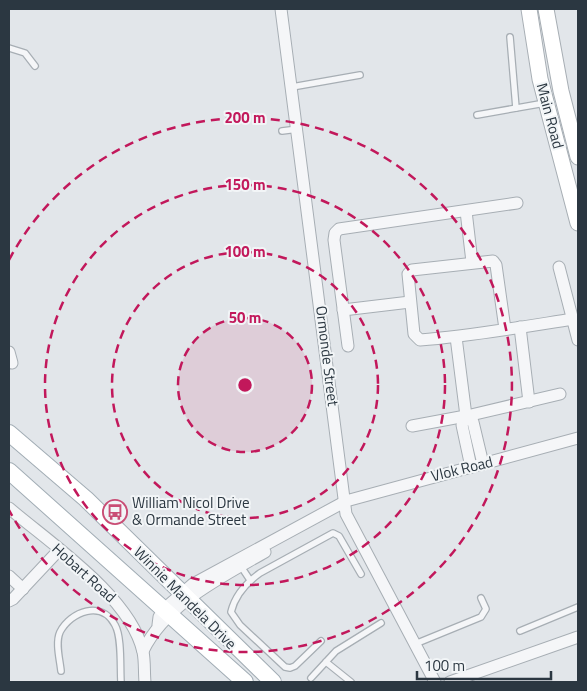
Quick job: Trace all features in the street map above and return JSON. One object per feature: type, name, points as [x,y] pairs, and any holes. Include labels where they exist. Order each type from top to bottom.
[{"type":"main road","name":"Main Road","points":[[529,9],[540,79],[578,222]]},
{"type":"main road","name":"Main Road","points":[[546,9],[561,91],[578,157]]},
{"type":"main road","name":"Winnie Mandela Drive","points":[[9,432],[86,499],[273,682]]},
{"type":"main road","name":"Winnie Mandela Drive","points":[[9,470],[164,617],[245,682]]},
{"type":"street","name":"Ormonde Street","points":[[281,9],[347,517],[434,682]]},
{"type":"street","points":[[348,346],[334,240],[335,233],[339,228],[517,204]]},
{"type":"street","points":[[466,211],[472,262]]},
{"type":"street","points":[[505,329],[496,265],[491,260],[410,271],[407,278],[414,334],[418,339],[456,337],[573,319]]},
{"type":"street","points":[[559,267],[578,340]]},
{"type":"street","points":[[343,310],[410,302]]},
{"type":"street","points":[[520,327],[529,402]]},
{"type":"street","points":[[456,337],[466,416],[472,422],[477,466]]},
{"type":"street","points":[[412,426],[466,416],[560,394]]},
{"type":"street","name":"Vlok Road","points":[[250,556],[281,542],[297,529],[346,501],[578,438]]},
{"type":"street","name":"Hobart Road","points":[[9,508],[121,606],[134,627],[143,651],[145,682]]},
{"type":"street","points":[[9,601],[23,589],[59,550]]},
{"type":"street","points":[[143,651],[164,617],[184,597],[250,556]]},
{"type":"street","points":[[9,576],[23,589]]},
{"type":"street","points":[[450,682],[578,638]]},
{"type":"lane","points":[[510,37],[516,108]]},
{"type":"lane","points":[[9,48],[25,53],[35,66]]},
{"type":"lane","points":[[292,88],[360,75]]},
{"type":"lane","points":[[478,115],[547,103]]},
{"type":"lane","points":[[282,131],[298,129]]},
{"type":"lane","points":[[321,641],[295,666],[290,668],[285,666],[240,625],[231,612],[234,600],[250,580],[260,573],[333,533],[339,536],[361,574]]},
{"type":"lane","points":[[250,556],[260,573]]},
{"type":"lane","points":[[239,562],[250,580]]},
{"type":"lane","points":[[415,644],[481,617],[486,609],[481,598]]},
{"type":"lane","points":[[520,632],[578,607]]},
{"type":"lane","points":[[60,671],[58,644],[60,632],[75,617],[90,610],[96,610],[109,616],[118,632],[120,682]]},
{"type":"lane","points":[[311,678],[336,651],[381,623]]},
{"type":"lane","points":[[326,662],[351,682]]},
{"type":"place","name":"William Nicol Drive & Ormande Street","points":[[115,512]]}]
